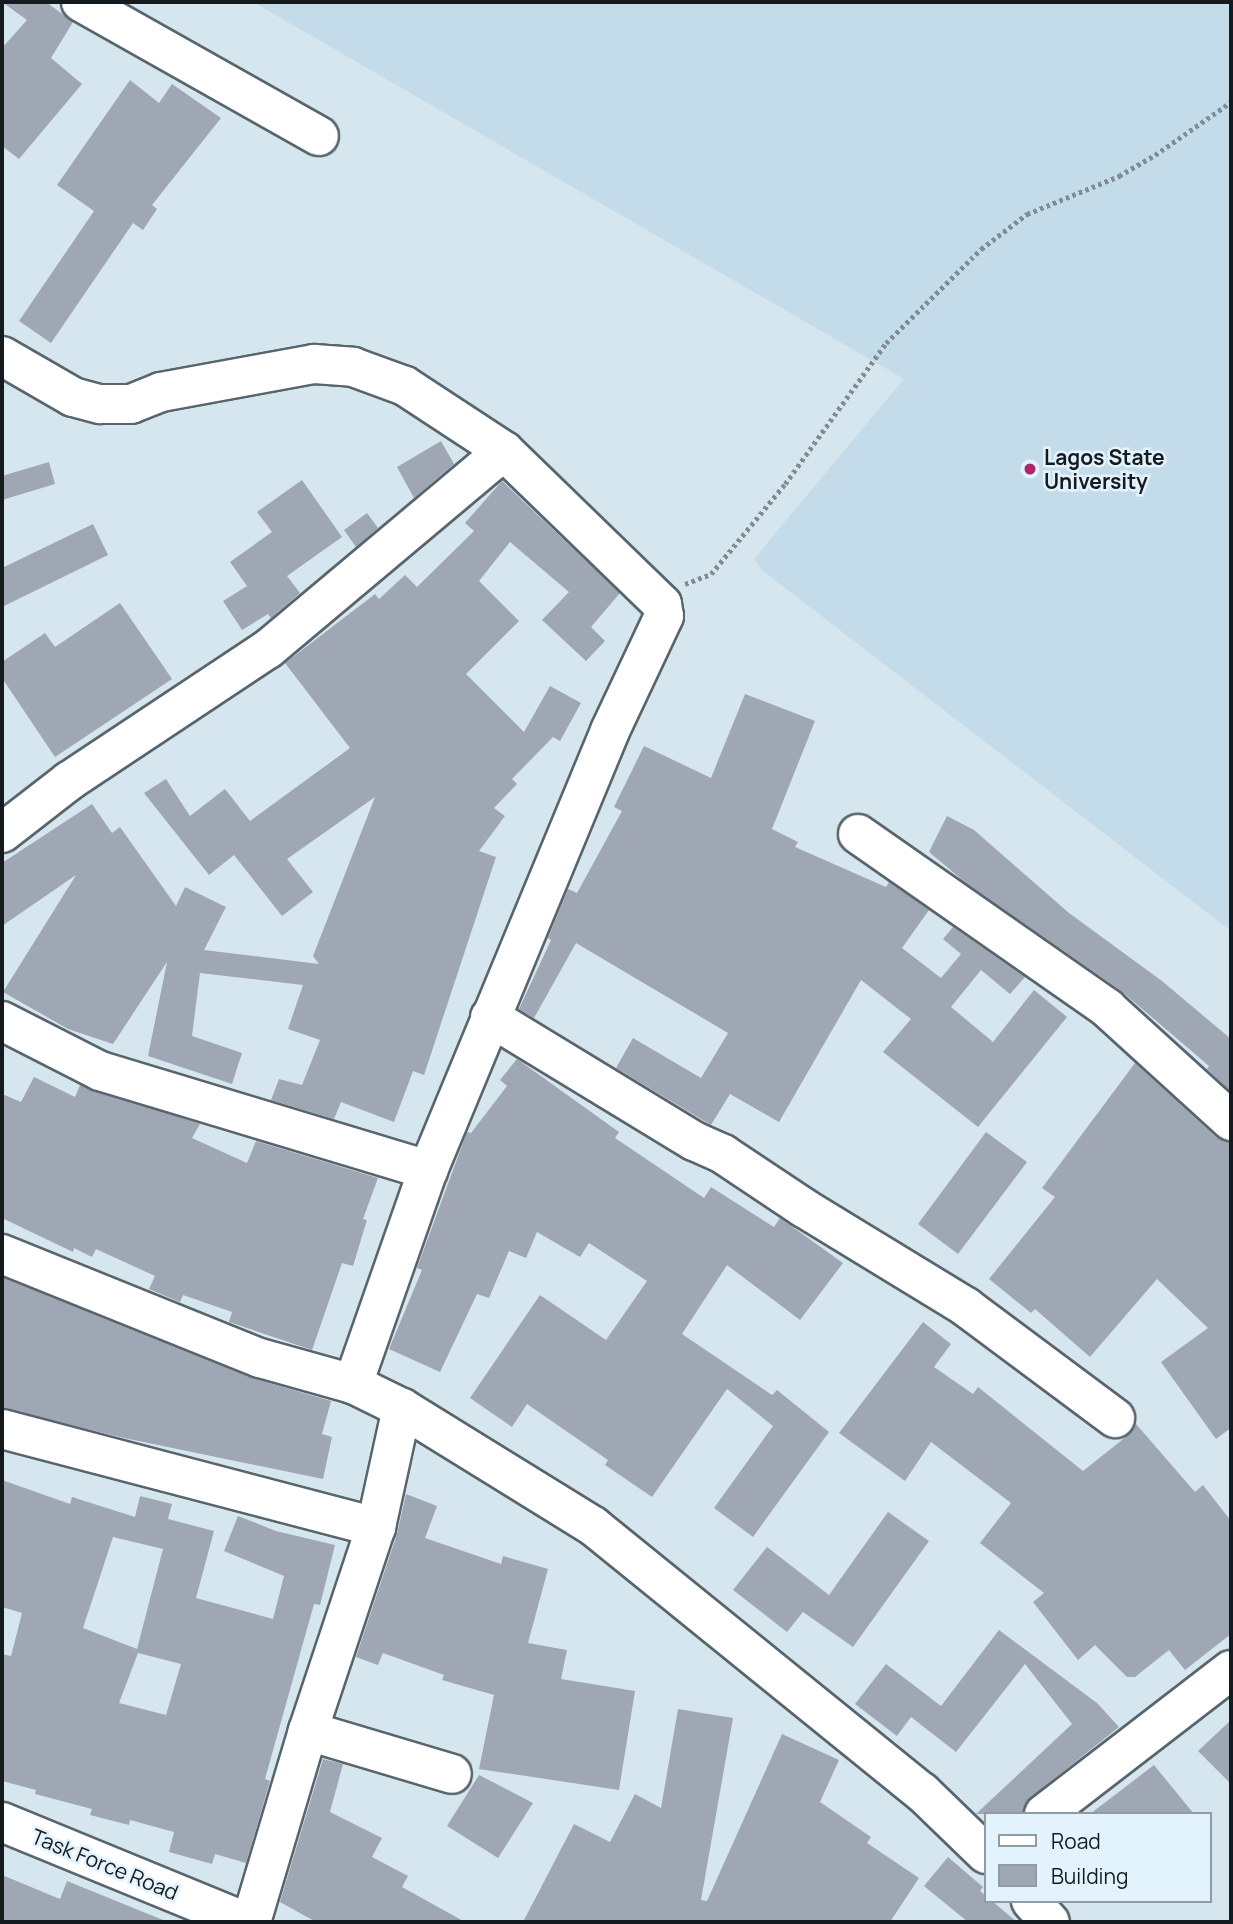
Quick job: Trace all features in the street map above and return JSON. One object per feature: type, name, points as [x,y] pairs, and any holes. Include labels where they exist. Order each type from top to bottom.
[{"type":"street","points":[[81,2],[319,136]]},
{"type":"street","points":[[2,356],[72,397],[100,404],[131,404],[162,392],[314,364],[353,367],[405,386],[504,451],[662,604],[664,616],[636,670],[428,1170],[353,1384]]},
{"type":"street","points":[[2,833],[69,781],[268,649],[504,451]]},
{"type":"street","points":[[858,834],[1107,1009],[1231,1121]]},
{"type":"street","points":[[490,1017],[694,1141],[723,1154],[804,1208],[966,1307],[1115,1418]]},
{"type":"street","points":[[2,1021],[100,1071],[428,1170]]},
{"type":"street","points":[[2,1254],[260,1358],[353,1384],[402,1408],[593,1526],[922,1792],[984,1852]]},
{"type":"street","points":[[249,1922],[308,1731],[376,1527],[402,1408]]},
{"type":"street","points":[[2,1429],[376,1527]]},
{"type":"street","points":[[1047,1812],[1231,1670]]},
{"type":"street","points":[[308,1731],[452,1774]]},
{"type":"street","name":"Task Force Road","points":[[2,1822],[249,1922]]},
{"type":"street","points":[[1033,1903],[1050,1922]]},
{"type":"path","points":[[655,597],[711,574],[785,484],[886,344],[930,296],[981,249],[1027,214],[1119,176],[1155,155],[1231,102]]},
{"type":"shaded area","name":"Lagos State University","points":[[253,2],[1231,2],[1231,931],[763,571],[754,559],[904,379]]},
{"type":"building","points":[[2,2],[46,2],[73,22],[51,58],[82,84],[19,159],[2,146],[2,48],[27,20]]},
{"type":"building","points":[[130,80],[159,103],[172,84],[221,118],[152,205],[157,209],[143,230],[133,223],[51,343],[19,321],[94,211],[57,185]]},
{"type":"building","points":[[441,441],[454,464],[414,498],[397,467]]},
{"type":"building","points":[[49,462],[55,484],[2,500],[2,476]]},
{"type":"building","points":[[302,480],[342,537],[287,576],[300,593],[271,618],[268,614],[242,630],[223,601],[247,586],[230,562],[272,532],[257,512]]},
{"type":"building","points":[[502,481],[620,593],[591,627],[605,641],[586,661],[542,620],[569,592],[510,542],[479,581],[519,621],[466,674],[524,732],[550,686],[581,703],[560,741],[553,737],[512,779],[517,784],[494,808],[505,816],[479,851],[496,857],[424,1075],[413,1071],[394,1122],[341,1102],[334,1119],[271,1100],[279,1079],[302,1085],[320,1040],[288,1029],[303,985],[200,973],[192,1036],[242,1053],[232,1084],[148,1056],[167,962],[113,1044],[68,1029],[3,992],[76,875],[2,926],[2,863],[92,804],[112,833],[120,827],[176,906],[185,887],[226,907],[204,950],[319,964],[313,956],[375,797],[287,859],[313,892],[282,916],[234,855],[209,875],[144,793],[166,779],[190,816],[225,789],[250,821],[350,748],[285,663],[375,594],[379,599],[405,575],[417,587],[474,531],[465,523]]},
{"type":"building","points":[[367,513],[378,528],[356,547],[344,530]]},
{"type":"building","points":[[93,524],[108,555],[2,607],[2,568]]},
{"type":"building","points":[[120,603],[172,679],[55,757],[2,678],[2,662],[45,633],[55,647]]},
{"type":"building","points":[[745,694],[815,721],[772,829],[798,842],[795,847],[886,887],[889,882],[929,910],[902,948],[941,978],[961,954],[943,939],[953,927],[1025,977],[1010,994],[981,970],[951,1007],[993,1042],[1034,990],[1067,1017],[978,1127],[883,1052],[911,1019],[861,980],[779,1122],[730,1094],[711,1125],[616,1068],[633,1038],[701,1078],[728,1033],[576,943],[534,1018],[519,1009],[551,940],[548,938],[568,889],[577,893],[622,811],[614,807],[644,746],[711,778]]},
{"type":"building","points":[[947,816],[974,830],[1069,913],[1162,981],[1231,1039],[1231,1092],[1207,1069],[1209,1066],[1120,990],[966,883],[929,852]]},
{"type":"building","points":[[517,1059],[619,1132],[615,1138],[704,1198],[711,1187],[774,1227],[780,1218],[843,1263],[800,1320],[727,1265],[682,1334],[772,1395],[777,1390],[829,1432],[753,1537],[714,1508],[773,1426],[727,1389],[652,1497],[605,1465],[608,1460],[527,1404],[512,1427],[470,1398],[540,1295],[606,1340],[647,1281],[589,1243],[580,1257],[537,1232],[526,1258],[509,1251],[489,1298],[477,1294],[440,1372],[389,1349],[422,1270],[417,1268],[467,1132],[471,1133],[507,1086],[500,1080]]},
{"type":"building","points":[[1135,1063],[1216,1137],[1231,1142],[1231,1428],[1216,1439],[1161,1362],[1208,1328],[1157,1279],[1090,1357],[1035,1309],[1031,1313],[989,1279],[1055,1197],[1042,1188]]},
{"type":"building","points":[[34,1077],[75,1097],[80,1085],[200,1124],[192,1138],[247,1163],[256,1141],[378,1178],[363,1219],[367,1220],[353,1266],[342,1263],[312,1350],[229,1322],[232,1312],[183,1295],[180,1302],[149,1289],[155,1276],[96,1249],[92,1257],[74,1248],[73,1252],[2,1218],[2,1094],[21,1102]]},
{"type":"building","points":[[986,1132],[1027,1162],[958,1254],[918,1224]]},
{"type":"building","points":[[2,1277],[252,1378],[331,1401],[322,1434],[332,1437],[323,1479],[124,1438],[2,1408]]},
{"type":"building","points":[[923,1322],[951,1344],[934,1367],[973,1394],[978,1387],[1083,1471],[1132,1432],[1136,1424],[1195,1492],[1203,1485],[1231,1521],[1231,1634],[1185,1670],[1169,1650],[1135,1677],[1127,1677],[1095,1645],[1078,1660],[1033,1602],[1044,1593],[980,1543],[1011,1503],[931,1442],[905,1481],[839,1433]]},
{"type":"building","points":[[2,1480],[70,1504],[72,1497],[135,1517],[140,1496],[172,1504],[168,1519],[214,1531],[196,1598],[273,1619],[284,1576],[224,1551],[238,1516],[276,1531],[335,1545],[320,1605],[314,1604],[265,1779],[270,1781],[246,1863],[215,1854],[212,1864],[169,1852],[174,1832],[130,1820],[129,1825],[90,1815],[92,1809],[35,1794],[36,1790],[2,1781],[2,1654],[11,1656],[22,1613],[2,1607]],"holes":[[[113,1537],[163,1549],[137,1649],[83,1628]],[[138,1653],[181,1664],[166,1715],[119,1703]]]},
{"type":"building","points":[[406,1494],[437,1506],[425,1538],[501,1564],[503,1556],[548,1569],[528,1643],[567,1650],[561,1679],[635,1691],[619,1790],[479,1769],[494,1695],[442,1680],[444,1675],[383,1653],[378,1665],[356,1657],[397,1534]]},
{"type":"building","points":[[888,1512],[929,1541],[853,1647],[803,1612],[787,1632],[733,1590],[767,1547],[829,1595]]},
{"type":"building","points":[[999,1630],[1097,1703],[1119,1727],[1031,1797],[1024,1812],[976,1814],[1072,1724],[1025,1664],[956,1752],[911,1717],[897,1736],[855,1704],[886,1664],[941,1706]]},
{"type":"building","points":[[678,1709],[733,1718],[701,1900],[707,1901],[782,1734],[839,1760],[820,1802],[871,1837],[867,1843],[919,1878],[890,1922],[523,1922],[574,1824],[610,1842],[635,1794],[661,1808]]},
{"type":"building","points":[[1231,1720],[1231,1784],[1198,1751]]},
{"type":"building","points":[[323,1759],[343,1764],[330,1812],[382,1838],[372,1857],[408,1876],[402,1887],[465,1922],[316,1922],[280,1902]]},
{"type":"building","points":[[1154,1765],[1192,1812],[1093,1812]]},
{"type":"building","points":[[479,1775],[533,1803],[498,1858],[447,1826]]},
{"type":"building","points":[[948,1857],[983,1887],[980,1891],[984,1894],[984,1903],[994,1903],[1017,1922],[968,1922],[924,1886]]},
{"type":"building","points":[[2,1875],[60,1899],[67,1881],[168,1922],[2,1922]]},
{"type":"place","name":"Lagos State University","points":[[1030,469]]}]
